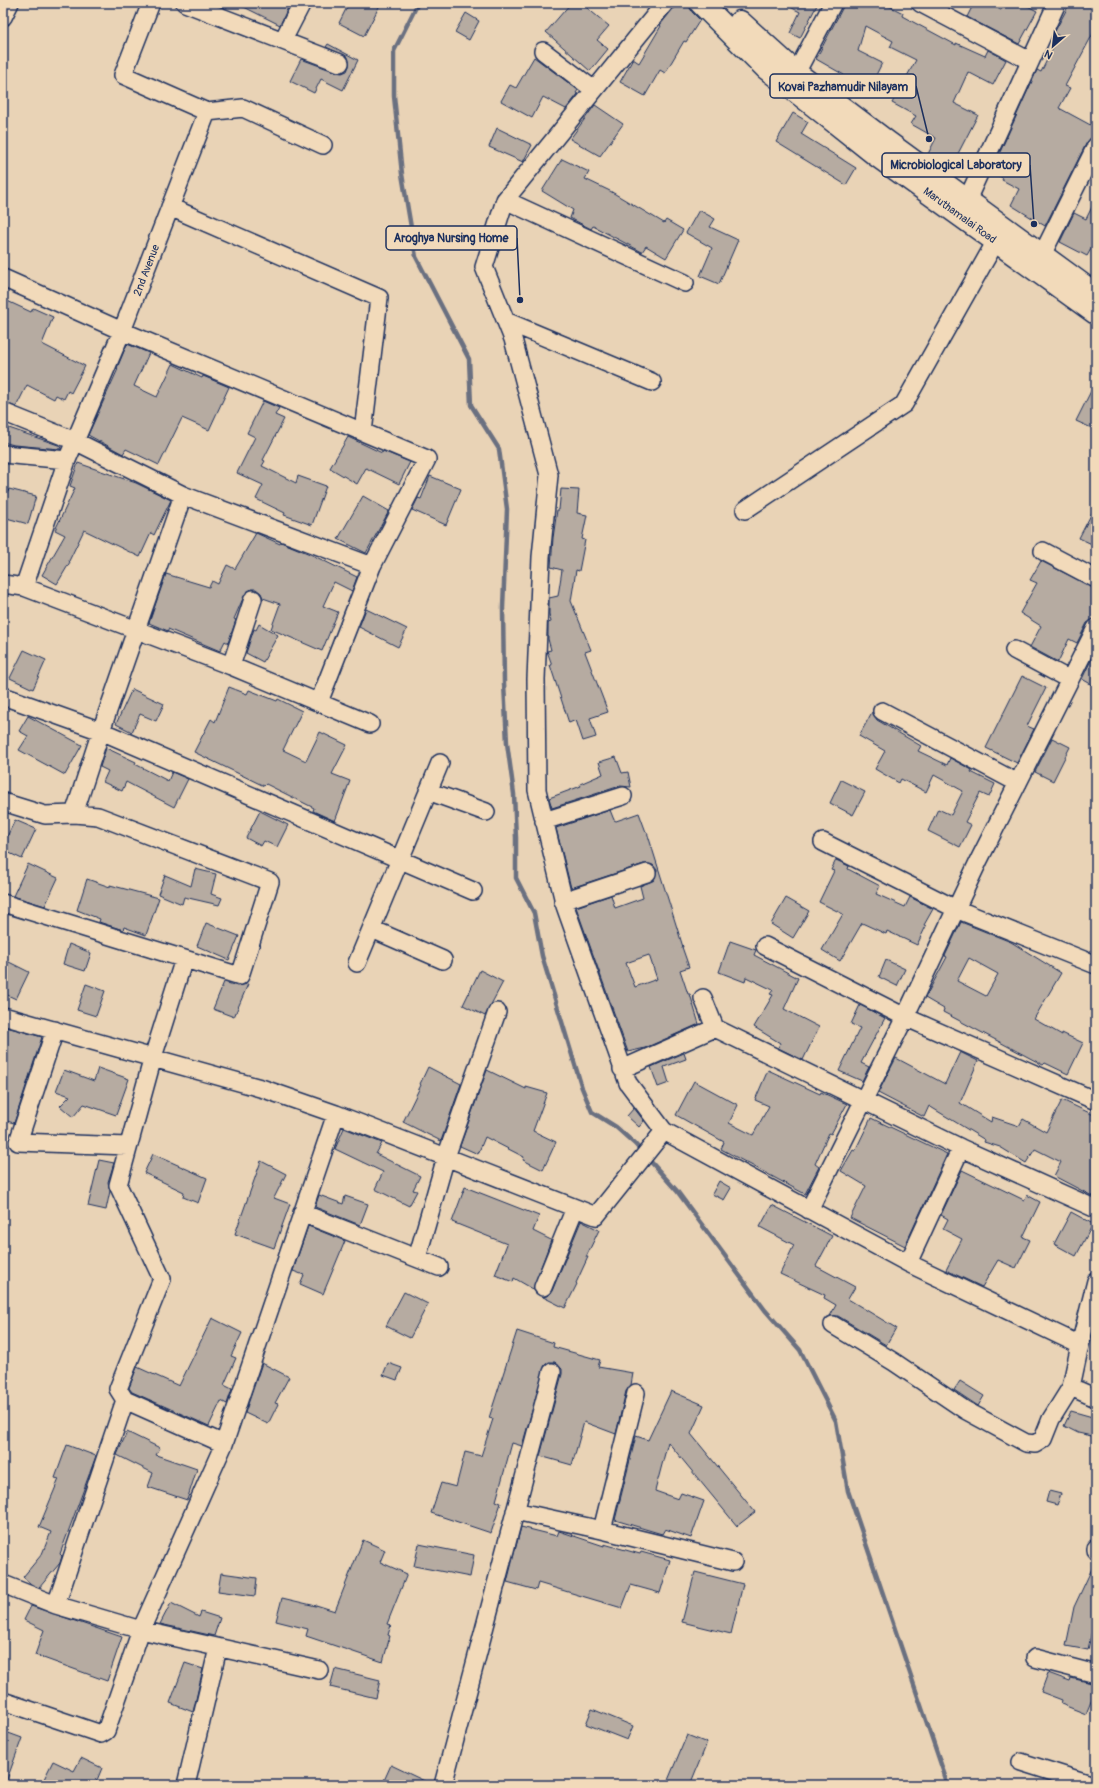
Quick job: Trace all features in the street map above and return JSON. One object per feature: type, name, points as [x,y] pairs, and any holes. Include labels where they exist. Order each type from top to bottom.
[{"type":"main road","name":"Maruthamalai Road","points":[[701,3],[766,68],[875,154],[1096,313]]},
{"type":"main road","name":"Maruthamalai Road","points":[[720,3],[796,73],[887,142],[1096,295]]},
{"type":"street","points":[[3,17],[10,3]]},
{"type":"street","points":[[152,3],[122,75],[207,112],[243,108],[323,145]]},
{"type":"street","points":[[185,3],[340,62]]},
{"type":"street","points":[[283,40],[302,3]]},
{"type":"street","points":[[665,3],[505,200],[484,267],[513,339],[549,475],[541,557],[536,678],[537,790],[564,901],[628,1083],[664,1131],[908,1263],[1080,1345]]},
{"type":"street","points":[[796,73],[833,3]]},
{"type":"street","points":[[920,3],[1030,62]]},
{"type":"street","points":[[967,200],[1057,3]]},
{"type":"street","points":[[543,51],[594,90]]},
{"type":"street","name":"2nd Avenue","points":[[24,586],[74,440],[122,331],[207,112]]},
{"type":"street","points":[[1042,255],[1096,146]]},
{"type":"street","points":[[505,200],[685,283]]},
{"type":"street","points":[[170,207],[379,298],[363,432]]},
{"type":"street","points":[[745,510],[904,404],[996,241]]},
{"type":"street","points":[[3,278],[122,331],[427,459],[372,566],[319,702]]},
{"type":"street","points":[[506,322],[652,382]]},
{"type":"street","points":[[3,412],[74,440],[183,495],[372,566]]},
{"type":"street","points":[[3,454],[67,460]]},
{"type":"street","points":[[74,814],[101,731],[183,495]]},
{"type":"street","points":[[1043,551],[1096,579]]},
{"type":"street","points":[[3,584],[24,586],[231,666],[370,724]]},
{"type":"street","points":[[231,666],[253,599]]},
{"type":"street","points":[[809,1210],[905,1017],[1018,783],[1096,628]]},
{"type":"street","points":[[1014,650],[1070,680]]},
{"type":"street","points":[[3,696],[101,731],[472,891]]},
{"type":"street","points":[[882,711],[1018,783]]},
{"type":"street","points":[[357,964],[440,763]]},
{"type":"street","points":[[428,791],[486,812]]},
{"type":"street","points":[[544,821],[623,796]]},
{"type":"street","points":[[3,802],[45,815],[74,814],[98,816],[270,882],[240,976],[3,903]]},
{"type":"street","points":[[823,842],[956,909],[1096,965]]},
{"type":"street","points":[[564,901],[647,873]]},
{"type":"street","points":[[372,929],[443,960]]},
{"type":"street","points":[[765,946],[905,1017],[1096,1101]]},
{"type":"street","points":[[184,959],[152,1057],[118,1185],[162,1279],[118,1390],[125,1400],[224,1444]]},
{"type":"street","points":[[703,998],[715,1028],[961,1148],[1096,1209]]},
{"type":"street","points":[[417,1258],[446,1157],[497,1012]]},
{"type":"street","points":[[3,1016],[264,1089],[336,1114],[596,1216],[664,1131]]},
{"type":"street","points":[[622,1069],[715,1028]]},
{"type":"street","points":[[55,1030],[18,1142],[128,1146]]},
{"type":"street","points":[[3,1701],[101,1734],[106,1731],[141,1630],[224,1444],[336,1114]]},
{"type":"street","points":[[908,1263],[961,1148]]},
{"type":"street","points":[[543,1287],[575,1208]]},
{"type":"street","points":[[302,1213],[439,1267]]},
{"type":"street","points":[[832,1325],[912,1373],[965,1410],[1026,1443],[1035,1444],[1043,1439],[1051,1419],[1071,1387],[1080,1345],[1096,1285]]},
{"type":"street","points":[[443,1785],[552,1372]]},
{"type":"street","points":[[1071,1387],[1096,1398]]},
{"type":"street","points":[[602,1530],[636,1393]]},
{"type":"street","points":[[56,1605],[125,1400]]},
{"type":"street","points":[[515,1511],[602,1530],[733,1562]]},
{"type":"street","points":[[3,1584],[56,1605],[141,1630],[319,1670]]},
{"type":"street","points":[[186,1785],[218,1648]]},
{"type":"street","points":[[1035,1658],[1096,1674]]},
{"type":"street","points":[[1021,1762],[1094,1785]]},
{"type":"building","points":[[236,3],[290,3],[280,25]]},
{"type":"building","points":[[349,3],[381,3],[364,36],[339,23]]},
{"type":"building","points":[[571,3],[581,3],[609,26],[597,40],[608,49],[590,71],[546,32]]},
{"type":"building","points":[[675,3],[689,3],[692,12],[700,20],[686,42],[684,41],[665,73],[660,70],[645,96],[620,82],[633,59],[639,63],[661,26],[660,25],[673,9]]},
{"type":"building","points":[[782,3],[818,3],[800,38],[790,33],[800,12]]},
{"type":"building","points":[[845,3],[883,3],[903,13],[902,16],[956,45],[956,43],[985,56],[988,50],[1006,60],[993,85],[968,72],[954,103],[978,115],[950,169],[927,156],[936,138],[911,124],[916,116],[892,103],[916,60],[890,47],[893,41],[865,26],[858,51],[882,63],[868,91],[842,79],[844,75],[816,59]]},
{"type":"building","points":[[974,3],[986,3],[1001,10],[1005,3],[1022,3],[1037,11],[1019,44],[967,17]]},
{"type":"building","points":[[1070,3],[1096,3],[1096,28],[1065,86],[1070,88],[1059,108],[1096,128],[1096,133],[1087,142],[1045,226],[1011,205],[1019,189],[991,172],[1037,70],[1041,72],[1059,36],[1054,33]]},
{"type":"building","points":[[466,13],[479,21],[469,40],[455,32]]},
{"type":"building","points":[[328,44],[358,60],[343,90],[321,79],[314,93],[290,81],[301,59],[336,72],[342,73],[347,71],[349,66],[348,57],[326,47]]},
{"type":"building","points":[[534,57],[578,90],[576,93],[578,94],[566,109],[543,97],[532,118],[501,101],[510,85],[516,88]]},
{"type":"building","points":[[595,105],[623,124],[600,156],[570,139]]},
{"type":"building","points":[[793,113],[808,122],[801,134],[856,168],[846,185],[776,142]]},
{"type":"building","points":[[497,128],[532,145],[523,162],[489,147]]},
{"type":"building","points":[[562,159],[589,172],[585,179],[610,191],[664,223],[666,220],[683,230],[666,258],[646,246],[642,252],[593,226],[591,229],[570,218],[573,210],[542,191]]},
{"type":"building","points":[[1096,199],[1096,240],[1087,256],[1060,242],[1074,213],[1086,219]]},
{"type":"building","points":[[699,210],[715,219],[710,227],[738,240],[719,284],[700,276],[712,248],[686,233]]},
{"type":"building","points":[[3,299],[31,312],[33,308],[53,317],[42,344],[85,366],[71,393],[68,391],[64,399],[56,395],[54,399],[27,385],[16,407],[3,402]]},
{"type":"building","points":[[127,344],[149,353],[134,386],[157,397],[173,364],[202,378],[203,376],[229,387],[209,430],[182,418],[159,465],[126,449],[123,454],[88,435],[118,369],[117,368]]},
{"type":"building","points":[[1096,381],[1096,430],[1076,421]]},
{"type":"building","points":[[263,401],[279,408],[275,415],[284,419],[263,460],[265,461],[262,466],[296,483],[298,476],[326,486],[312,525],[284,515],[285,513],[256,499],[263,485],[237,473],[255,437],[247,433]]},
{"type":"building","points":[[3,423],[7,425],[6,427],[61,446],[60,449],[14,445],[3,442]]},
{"type":"building","points":[[348,437],[382,453],[383,451],[410,462],[399,484],[366,468],[357,484],[330,468]]},
{"type":"building","points":[[78,463],[136,483],[171,500],[154,535],[151,533],[140,557],[84,530],[69,561],[70,562],[57,584],[42,575],[65,535],[55,530],[75,488],[70,486]]},
{"type":"building","points":[[430,476],[461,489],[446,525],[412,510],[418,498],[421,499]]},
{"type":"building","points":[[9,489],[36,496],[28,524],[3,517],[3,491],[8,492]]},
{"type":"building","points":[[561,489],[579,490],[577,513],[587,515],[582,539],[585,540],[579,571],[576,570],[571,601],[591,650],[585,652],[608,712],[590,718],[596,737],[583,741],[576,720],[569,723],[550,665],[552,665],[547,651],[551,650],[548,639],[548,623],[551,622],[549,614],[549,598],[558,596],[562,570],[551,567],[553,538],[557,510],[559,510]]},
{"type":"building","points":[[363,496],[389,511],[366,553],[338,539]]},
{"type":"building","points":[[1096,505],[1096,546],[1079,538]]},
{"type":"building","points":[[256,533],[280,544],[281,542],[310,554],[357,577],[352,591],[334,582],[323,606],[338,612],[322,651],[271,629],[280,604],[263,598],[261,593],[256,589],[251,589],[244,596],[234,619],[236,620],[228,643],[225,641],[220,651],[168,629],[168,631],[149,623],[166,574],[209,587],[212,581],[218,584],[227,565],[235,569]]},
{"type":"building","points":[[1041,561],[1096,589],[1096,618],[1087,623],[1077,643],[1069,639],[1058,662],[1030,647],[1041,626],[1020,613],[1037,583],[1030,580]]},
{"type":"building","points":[[366,609],[407,629],[398,647],[359,627]]},
{"type":"building","points":[[259,624],[278,635],[263,662],[246,653],[254,629],[256,630]]},
{"type":"building","points":[[24,650],[46,660],[33,689],[10,678]]},
{"type":"building","points":[[1096,650],[1096,687],[1082,679]]},
{"type":"building","points":[[1022,676],[1046,688],[1027,726],[1034,729],[1017,763],[986,748]]},
{"type":"building","points":[[229,687],[247,694],[249,690],[277,701],[278,699],[302,711],[283,750],[306,761],[320,732],[347,745],[332,774],[350,781],[335,821],[313,811],[314,808],[266,784],[264,786],[194,752],[211,719],[215,722]]},
{"type":"building","points":[[132,689],[164,704],[156,721],[140,714],[132,732],[116,724]]},
{"type":"building","points":[[872,712],[877,720],[921,746],[918,751],[947,765],[950,758],[972,770],[971,772],[995,784],[989,797],[980,793],[965,822],[971,825],[960,847],[928,831],[938,809],[951,815],[963,791],[934,775],[926,792],[901,779],[899,783],[875,769],[885,751],[859,736]]},
{"type":"building","points":[[28,716],[82,745],[65,775],[19,750],[28,736],[19,731]]},
{"type":"building","points":[[1052,738],[1070,747],[1053,781],[1035,772]]},
{"type":"building","points":[[106,748],[136,762],[135,764],[168,781],[172,772],[188,779],[174,807],[126,782],[122,791],[103,782],[108,771],[100,767]]},
{"type":"building","points":[[616,757],[622,773],[628,772],[631,787],[620,786],[552,808],[549,798],[581,786],[580,784],[603,774],[599,762]]},
{"type":"building","points":[[841,780],[865,792],[853,815],[830,803]]},
{"type":"building","points":[[610,810],[614,820],[616,821],[639,813],[647,832],[689,967],[680,970],[688,994],[690,994],[699,1024],[645,1048],[628,1052],[576,907],[611,895],[615,908],[643,898],[640,886],[654,880],[657,870],[653,865],[644,864],[571,888],[556,828]],"holes":[[[649,955],[657,979],[635,987],[626,963]]]},
{"type":"building","points":[[260,811],[288,825],[277,847],[264,841],[261,846],[246,838]]},
{"type":"building","points":[[15,820],[36,829],[22,859],[3,850],[3,845]]},
{"type":"building","points":[[836,860],[849,866],[848,869],[880,886],[876,894],[905,907],[910,897],[933,909],[924,925],[926,926],[917,945],[887,931],[886,934],[862,923],[840,961],[822,950],[843,914],[819,902],[834,871],[831,870]]},
{"type":"building","points":[[28,864],[58,878],[45,906],[13,896]]},
{"type":"building","points":[[195,869],[216,874],[211,894],[222,898],[219,905],[184,897],[182,904],[158,894],[165,875],[191,886]]},
{"type":"building","points":[[87,879],[110,887],[110,885],[159,898],[146,935],[124,927],[123,930],[99,922],[100,919],[77,910]]},
{"type":"building","points":[[786,898],[809,911],[793,938],[771,924]]},
{"type":"building","points":[[961,922],[1011,942],[1061,973],[1034,1019],[1062,1035],[1062,1033],[1083,1043],[1068,1074],[1045,1063],[1043,1065],[943,1012],[944,1009],[925,998],[947,957],[945,956]],"holes":[[[969,958],[998,974],[986,996],[957,981]]]},
{"type":"building","points":[[206,923],[239,936],[229,960],[197,946]]},
{"type":"building","points":[[730,941],[756,950],[754,955],[798,978],[784,1009],[819,1027],[803,1060],[778,1048],[780,1043],[754,1027],[773,995],[770,994],[773,990],[746,977],[745,982],[719,972]]},
{"type":"building","points":[[69,944],[91,953],[85,971],[63,964]]},
{"type":"building","points":[[3,959],[29,972],[16,999],[3,993]]},
{"type":"building","points":[[886,960],[905,969],[897,986],[879,977]]},
{"type":"building","points":[[480,970],[503,982],[485,1016],[463,1005]]},
{"type":"building","points":[[224,982],[237,986],[248,984],[234,1017],[213,1009]]},
{"type":"building","points":[[86,984],[105,991],[96,1016],[77,1010]]},
{"type":"building","points":[[860,1005],[885,1018],[861,1063],[869,1067],[862,1081],[839,1071],[860,1028],[851,1024]]},
{"type":"building","points":[[3,1026],[42,1037],[14,1123],[3,1120]]},
{"type":"building","points":[[960,1052],[978,1061],[960,1103],[991,1122],[992,1117],[1019,1126],[1023,1119],[1046,1132],[1062,1100],[1096,1116],[1096,1198],[1054,1176],[1061,1162],[1035,1149],[1026,1163],[1000,1147],[984,1142],[985,1140],[929,1106],[924,1117],[878,1093],[896,1058],[945,1084]]},
{"type":"building","points":[[684,1053],[686,1059],[664,1067],[669,1083],[658,1087],[651,1067]]},
{"type":"building","points":[[428,1067],[461,1084],[441,1141],[403,1122]]},
{"type":"building","points":[[98,1068],[129,1079],[116,1115],[84,1104],[73,1117],[60,1106],[70,1096],[56,1091],[64,1070],[94,1081]]},
{"type":"building","points":[[487,1070],[526,1089],[526,1087],[547,1093],[533,1131],[556,1142],[543,1170],[523,1160],[524,1157],[485,1137],[478,1154],[460,1146]]},
{"type":"building","points":[[768,1070],[820,1094],[821,1092],[847,1104],[831,1134],[829,1133],[815,1164],[819,1167],[805,1194],[721,1149],[724,1142],[676,1115],[694,1081],[738,1105],[729,1123],[753,1135],[769,1106],[755,1100]]},
{"type":"building","points":[[634,1108],[644,1121],[639,1127],[627,1116]]},
{"type":"building","points":[[871,1118],[947,1154],[905,1246],[850,1218],[866,1186],[841,1171],[853,1150],[855,1151]]},
{"type":"building","points":[[344,1128],[382,1143],[376,1154],[420,1176],[413,1190],[417,1191],[409,1206],[375,1189],[383,1172],[335,1149]]},
{"type":"building","points":[[153,1154],[207,1178],[198,1203],[183,1197],[184,1192],[144,1173]]},
{"type":"building","points":[[99,1160],[114,1163],[108,1182],[110,1191],[106,1210],[88,1206]]},
{"type":"building","points":[[261,1161],[286,1174],[274,1198],[290,1204],[274,1248],[235,1234]]},
{"type":"building","points":[[962,1170],[1024,1200],[1027,1195],[1040,1202],[1023,1237],[1030,1240],[1016,1268],[998,1260],[982,1287],[946,1270],[962,1239],[943,1229],[948,1219],[941,1215]]},
{"type":"building","points":[[719,1181],[731,1188],[724,1200],[712,1194]]},
{"type":"building","points":[[465,1187],[539,1216],[533,1231],[551,1240],[533,1289],[514,1278],[513,1282],[495,1275],[507,1244],[452,1222]]},
{"type":"building","points":[[319,1195],[343,1204],[345,1196],[368,1204],[360,1225],[315,1207]]},
{"type":"building","points":[[772,1205],[832,1236],[816,1266],[855,1287],[848,1299],[896,1328],[886,1345],[838,1316],[830,1316],[836,1305],[824,1298],[825,1295],[780,1274],[794,1245],[760,1227]]},
{"type":"building","points":[[1071,1212],[1093,1224],[1076,1256],[1054,1244]]},
{"type":"building","points":[[581,1221],[599,1230],[586,1257],[588,1257],[576,1283],[577,1284],[565,1308],[543,1297],[549,1295],[552,1291]]},
{"type":"building","points":[[308,1226],[345,1241],[323,1294],[300,1284],[304,1275],[293,1271]]},
{"type":"building","points":[[404,1292],[428,1304],[410,1338],[386,1326]]},
{"type":"building","points":[[212,1318],[242,1333],[231,1356],[236,1358],[224,1385],[232,1389],[227,1404],[221,1401],[209,1426],[132,1392],[129,1388],[137,1367],[179,1386]]},
{"type":"building","points":[[517,1331],[554,1343],[553,1347],[600,1360],[598,1367],[633,1373],[631,1385],[626,1391],[616,1434],[584,1422],[572,1465],[540,1456],[562,1374],[562,1369],[555,1362],[549,1362],[545,1365],[522,1446],[512,1443],[496,1501],[501,1503],[491,1533],[431,1513],[441,1483],[456,1487],[465,1452],[481,1456],[493,1419],[489,1418]]},
{"type":"building","points":[[262,1363],[289,1377],[275,1403],[278,1404],[268,1424],[245,1413]]},
{"type":"building","points":[[388,1363],[402,1368],[397,1380],[383,1375]]},
{"type":"building","points":[[960,1381],[984,1396],[978,1406],[954,1390]]},
{"type":"building","points":[[671,1391],[704,1405],[691,1434],[755,1512],[737,1526],[668,1442],[655,1491],[678,1499],[681,1493],[704,1501],[691,1538],[665,1529],[662,1534],[615,1520],[636,1436],[648,1440]]},
{"type":"building","points":[[1071,1411],[1096,1418],[1096,1437],[1078,1433],[1064,1426]]},
{"type":"building","points":[[127,1432],[160,1448],[156,1455],[197,1469],[187,1500],[148,1487],[153,1473],[117,1455]]},
{"type":"building","points":[[67,1445],[96,1456],[60,1554],[62,1556],[60,1563],[39,1588],[31,1584],[23,1577],[42,1554],[51,1532],[39,1527],[59,1479],[55,1478]]},
{"type":"building","points":[[1049,1491],[1061,1494],[1057,1505],[1046,1502]]},
{"type":"building","points":[[521,1527],[557,1536],[559,1531],[604,1546],[604,1544],[640,1554],[641,1552],[670,1560],[660,1593],[631,1585],[622,1608],[538,1583],[536,1590],[507,1582]]},
{"type":"building","points":[[363,1540],[385,1550],[380,1562],[407,1574],[387,1624],[391,1625],[388,1635],[390,1636],[383,1662],[306,1636],[308,1629],[276,1621],[282,1598],[316,1605],[335,1611]]},
{"type":"building","points":[[419,1544],[474,1555],[470,1577],[414,1566]]},
{"type":"building","points":[[1096,1560],[1096,1610],[1088,1650],[1066,1646],[1074,1607]]},
{"type":"building","points":[[695,1572],[743,1584],[731,1634],[682,1622]]},
{"type":"building","points":[[221,1573],[257,1578],[255,1596],[218,1591]]},
{"type":"building","points":[[171,1603],[199,1617],[201,1612],[220,1618],[214,1636],[160,1624]]},
{"type":"building","points":[[31,1606],[122,1637],[107,1681],[35,1655],[44,1630],[24,1620]]},
{"type":"building","points":[[185,1663],[203,1669],[193,1712],[170,1703]]},
{"type":"building","points":[[335,1669],[380,1680],[376,1698],[330,1687]]},
{"type":"building","points":[[1048,1673],[1070,1681],[1071,1678],[1096,1684],[1096,1689],[1086,1714],[1061,1704],[1062,1700],[1041,1692]]},
{"type":"building","points":[[592,1709],[633,1726],[627,1740],[586,1724]]},
{"type":"building","points":[[3,1731],[22,1738],[5,1785],[3,1785]]},
{"type":"building","points":[[687,1735],[707,1743],[690,1785],[666,1785]]},
{"type":"building","points":[[81,1758],[102,1768],[95,1785],[41,1785],[53,1761],[74,1771]]},
{"type":"building","points":[[391,1765],[433,1785],[382,1785]]},
{"type":"waterway","points":[[418,3],[394,51],[394,96],[402,174],[416,257],[469,359],[471,405],[499,449],[507,509],[503,608],[504,683],[507,743],[514,794],[516,878],[534,913],[542,956],[582,1088],[592,1112],[616,1127],[635,1144],[677,1191],[765,1310],[800,1350],[836,1421],[848,1491],[948,1785]]},
{"type":"place","name":"Kovai Pazhamudir Nilayam","points":[[929,139]]},
{"type":"place","name":"Microbiological Laboratory","points":[[1034,224]]},
{"type":"place","name":"Aroghya Nursing Home","points":[[520,300]]}]
